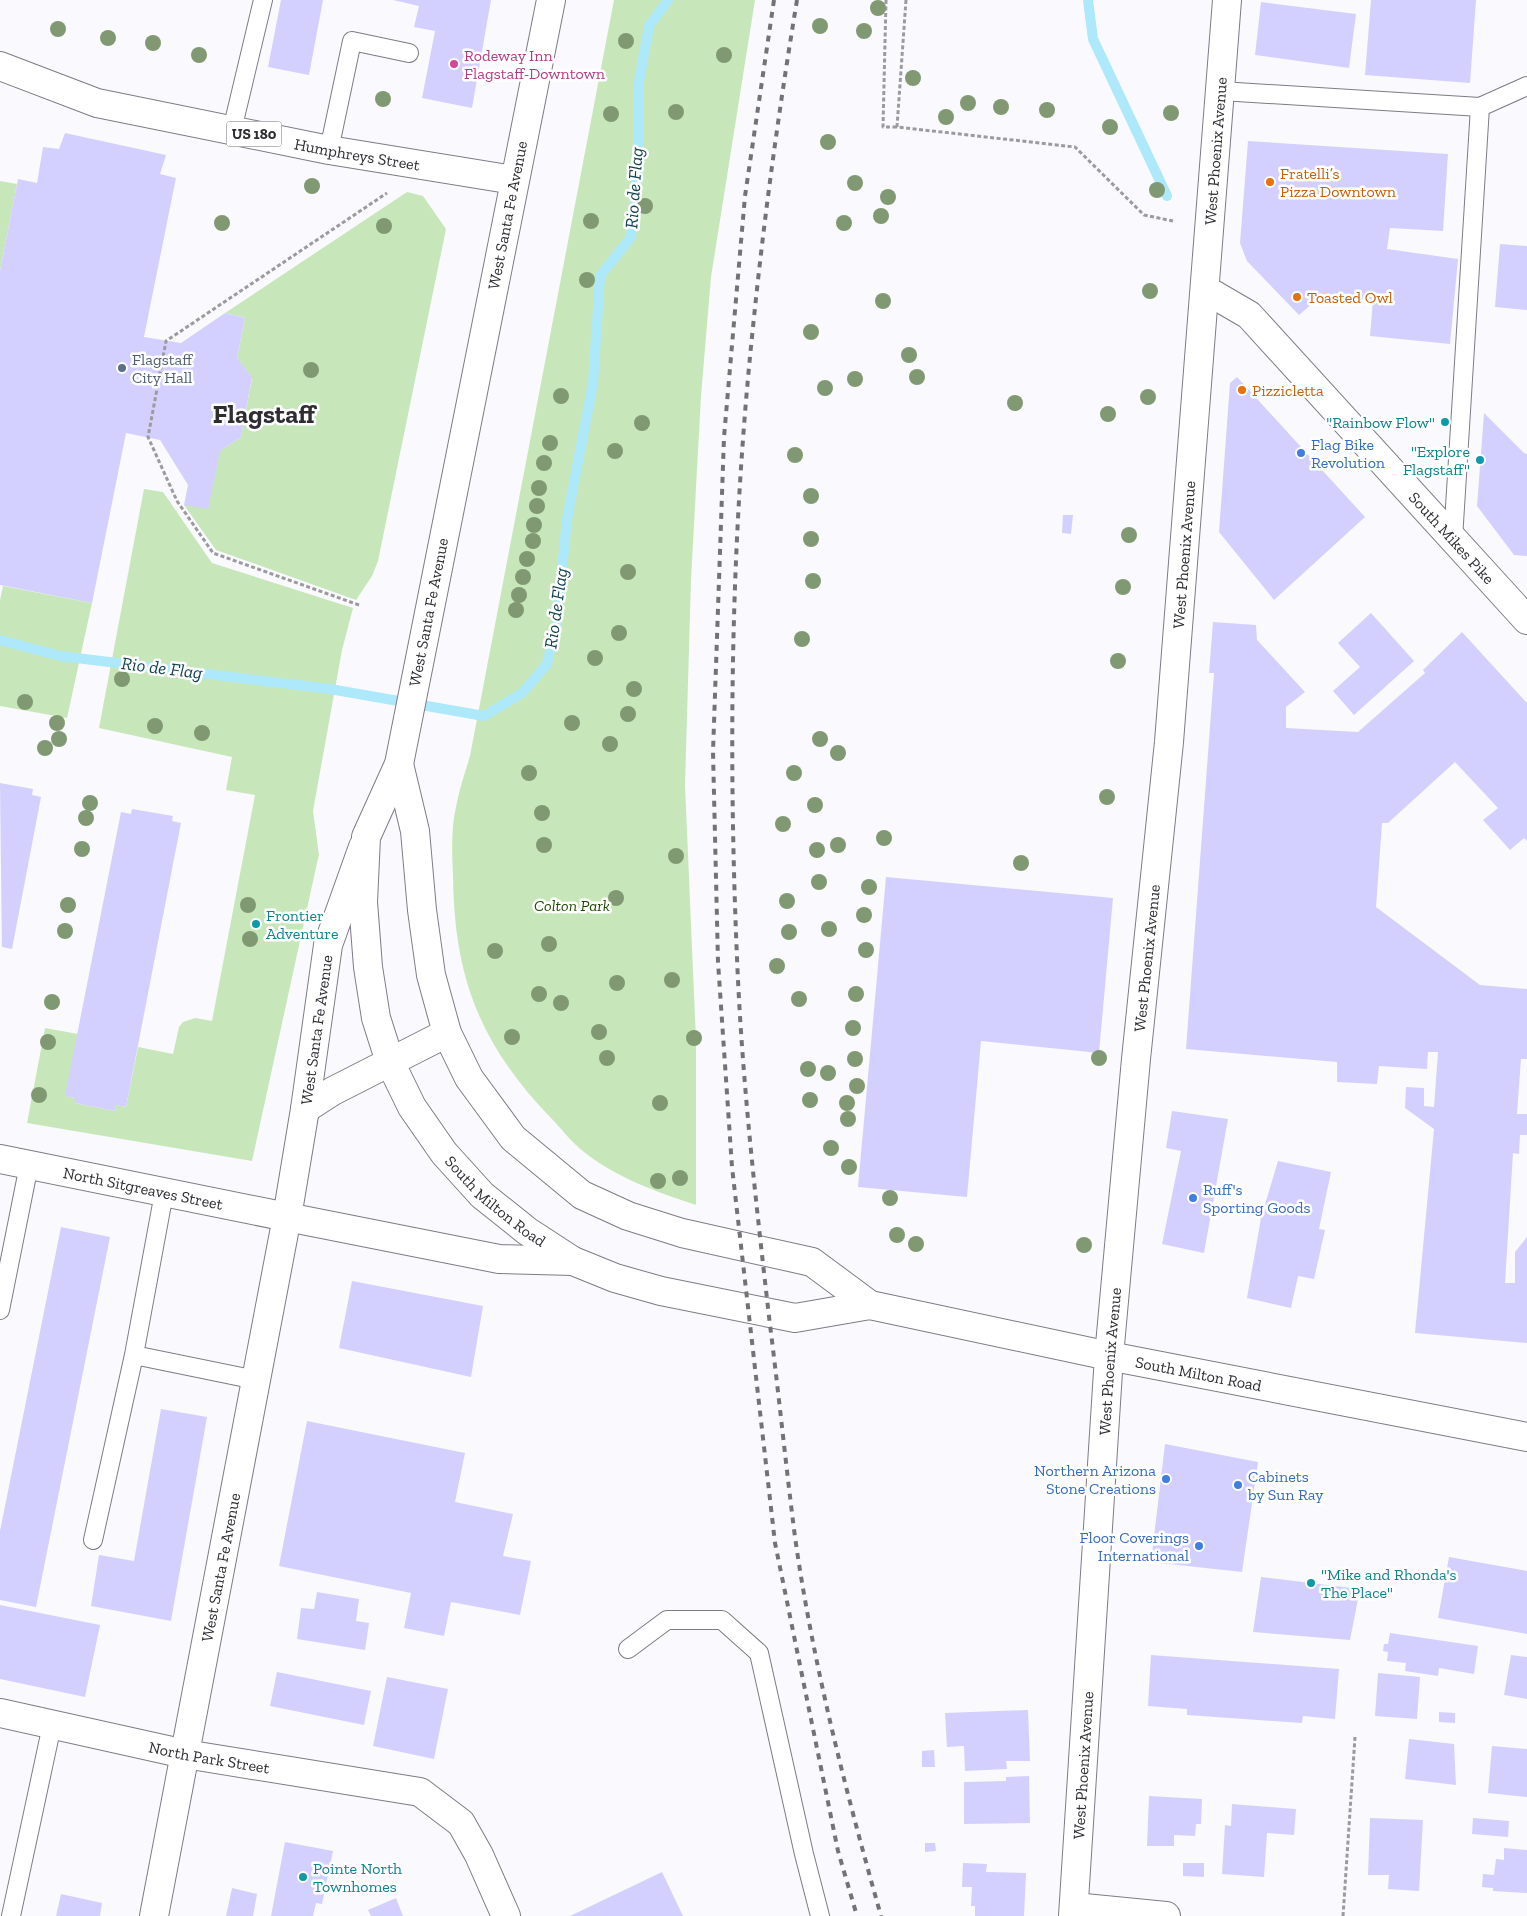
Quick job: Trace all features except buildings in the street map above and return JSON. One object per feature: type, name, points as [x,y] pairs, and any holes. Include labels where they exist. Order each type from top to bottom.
[{"type":"street","name":"West Santa Fe Avenue","points":[[154,1916],[287,1217],[305,1110],[328,945],[366,837],[399,764],[551,0]]},
{"type":"street","name":"West Phoenix Avenue","points":[[1074,1912],[1109,1356],[1135,1069],[1169,742],[1206,290],[1227,0]]},
{"type":"street","name":"Humphreys Street","points":[[0,66],[97,103],[329,150],[514,180]]},
{"type":"street","name":"South Mikes Pike","points":[[1206,290],[1249,315],[1527,620]]},
{"type":"street","name":"South Milton Road","points":[[399,764],[415,831],[422,910],[431,975],[447,1033],[469,1078],[513,1138],[582,1195],[628,1216],[682,1233],[812,1262],[870,1305]]},
{"type":"street","name":"South Milton Road","points":[[366,837],[363,902],[368,967],[376,1018],[390,1062],[412,1107],[444,1153],[482,1195],[527,1231],[573,1261],[615,1278],[662,1291],[795,1318],[870,1305],[1109,1356],[1527,1437]]},
{"type":"street","points":[[305,1110],[333,1090],[447,1033]]},
{"type":"street","name":"North Sitgreaves Street","points":[[0,1160],[287,1217]]},
{"type":"street","points":[[287,1217],[498,1259],[573,1261]]},
{"type":"street","name":"North Park Street","points":[[0,1713],[185,1754],[420,1792],[461,1823],[479,1854],[506,1916]]},
{"type":"street","points":[[1074,1912],[1166,1916]]},
{"type":"lane","points":[[232,130],[263,0]]},
{"type":"lane","points":[[329,150],[352,41],[409,53]]},
{"type":"lane","points":[[1221,90],[1480,107],[1527,86]]},
{"type":"lane","points":[[1453,539],[1480,107]]},
{"type":"lane","points":[[0,1310],[29,1165]]},
{"type":"lane","points":[[93,1540],[134,1355],[164,1192]]},
{"type":"lane","points":[[134,1355],[256,1380]]},
{"type":"lane","points":[[628,1649],[667,1620],[722,1620],[759,1653],[804,1854],[820,1916]]},
{"type":"lane","points":[[11,1916],[52,1725]]},
{"type":"path","points":[[886,0],[883,127],[897,126],[1075,147],[1144,215],[1173,221]]},
{"type":"path","points":[[897,126],[906,0]]},
{"type":"path","points":[[358,605],[213,553],[177,501],[148,437],[166,340],[393,188]]},
{"type":"path","points":[[1343,1916],[1355,1737]]},
{"type":"green space","name":"Colton Park","points":[[614,0],[755,0],[711,277],[701,396],[691,580],[685,785],[696,1040],[696,1205],[624,1177],[597,1161],[575,1144],[525,1089],[488,1035],[475,1006],[465,976],[455,911],[452,849],[454,815],[470,756]]},
{"type":"green space","points":[[0,181],[17,184],[0,271]]},
{"type":"green space","points":[[407,192],[423,196],[446,229],[378,561],[372,576],[356,600],[216,550],[184,505],[220,451],[241,437],[252,378],[237,358],[245,318],[225,313]]},
{"type":"green space","points":[[144,489],[163,492],[212,563],[353,608],[342,650],[313,811],[319,855],[252,1161],[27,1123],[45,1028],[78,1034],[66,1096],[75,1098],[75,1103],[115,1111],[116,1105],[126,1107],[138,1047],[173,1054],[179,1027],[183,1022],[195,1018],[212,1021],[255,795],[226,790],[232,757],[99,728]]},
{"type":"green space","points":[[3,586],[92,603],[67,718],[0,706],[0,600]]},
{"type":"waterway","name":"Rio de Flag","points":[[0,640],[60,656],[330,689],[484,716],[522,693],[547,664],[557,620],[567,519],[593,383],[600,276],[631,237],[638,160],[638,87],[649,26],[668,0]]},
{"type":"waterway","points":[[1088,0],[1093,39],[1167,196]]},
{"type":"railway","points":[[774,0],[745,196],[724,437],[713,752],[718,962],[732,1167],[775,1543],[838,1851],[857,1916]]},
{"type":"railway","points":[[797,0],[762,245],[740,484],[733,642],[732,721],[737,958],[750,1142],[802,1585],[832,1728],[881,1916]]},
{"type":"place","name":"Rodeway Inn Flagstaff-Downtown","points":[[454,64]]},
{"type":"place","name":"Fratelli’s Pizza Downtown","points":[[1270,182]]},
{"type":"place","name":"Toasted Owl","points":[[1297,297]]},
{"type":"place","name":"Flagstaff City Hall","points":[[122,368]]},
{"type":"place","name":"Pizzicletta","points":[[1242,390]]},
{"type":"place","name":"\"Rainbow Flow\"","points":[[1445,422]]},
{"type":"place","name":"Flag Bike Revolution","points":[[1301,453]]},
{"type":"place","name":"\"Explore Flagstaff\"","points":[[1480,460]]},
{"type":"place","name":"Frontier Adventure","points":[[256,924]]},
{"type":"place","name":"Ruff's Sporting Goods","points":[[1193,1198]]},
{"type":"place","name":"Northern Arizona Stone Creations","points":[[1166,1479]]},
{"type":"place","name":"Cabinets by Sun Ray","points":[[1238,1485]]},
{"type":"place","name":"Floor Coverings International","points":[[1199,1546]]},
{"type":"place","name":"\"Mike and Rhonda's The Place\"","points":[[1311,1583]]},
{"type":"place","name":"Pointe North Townhomes","points":[[303,1877]]},
{"type":"district","name":"Flagstaff","points":[[264,414]]}]
